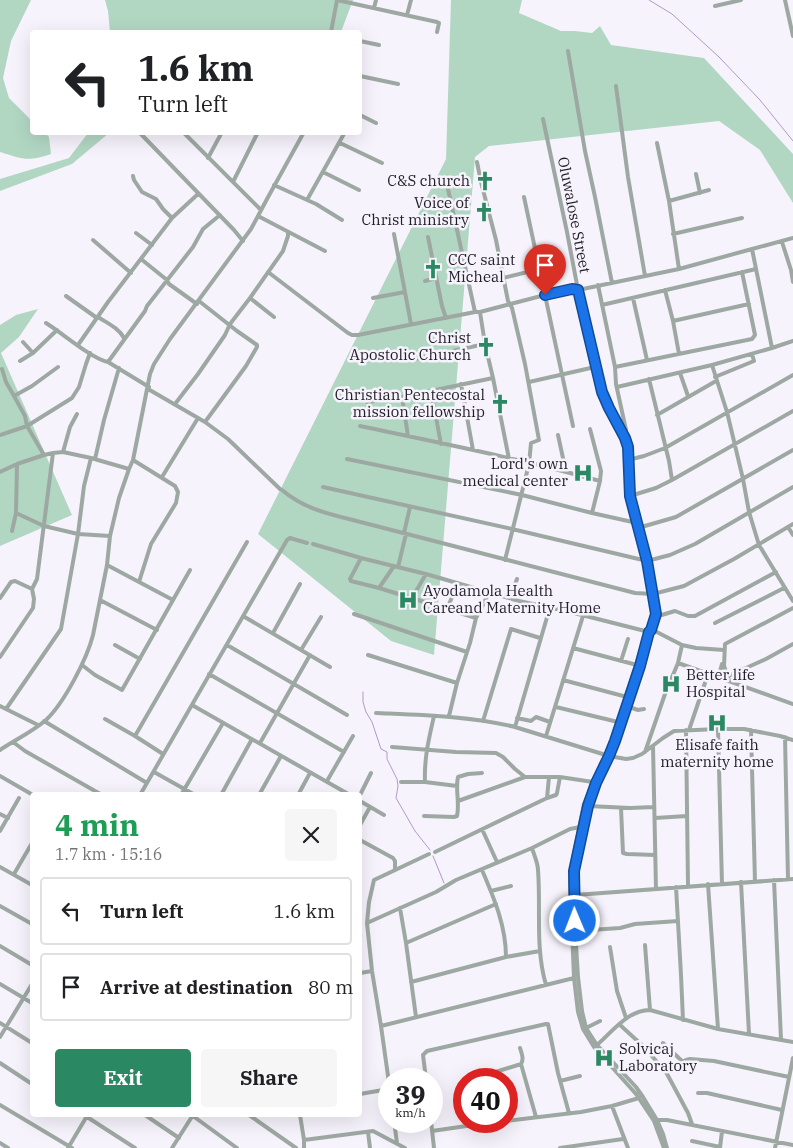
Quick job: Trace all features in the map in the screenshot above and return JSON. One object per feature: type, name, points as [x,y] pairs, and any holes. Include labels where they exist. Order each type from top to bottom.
[{"type":"street","points":[[331,30],[337,0],[438,22],[437,32]]},
{"type":"street","points":[[374,8],[376,0]]},
{"type":"street","points":[[407,15],[411,0]]},
{"type":"street","points":[[715,6],[741,0]]},
{"type":"street","points":[[785,0],[793,36]]},
{"type":"street","points":[[362,42],[379,46]]},
{"type":"street","points":[[568,51],[585,151],[612,283]]},
{"type":"street","points":[[362,76],[398,84]]},
{"type":"street","points":[[616,86],[645,276]]},
{"type":"street","points":[[362,116],[376,123]]},
{"type":"street","name":"Oluwalose Street","points":[[543,119],[595,368],[605,400],[628,447],[630,496],[647,561],[656,614],[640,666],[588,806],[574,871],[574,978],[578,1012],[583,1029],[594,1047],[639,1098],[654,1121],[666,1148]]},
{"type":"street","points":[[142,135],[243,241]]},
{"type":"street","points":[[186,135],[261,210]]},
{"type":"street","points":[[208,158],[220,135]]},
{"type":"street","points":[[233,182],[256,135]]},
{"type":"street","points":[[1,747],[13,742],[44,721],[56,708],[82,665],[91,644],[107,565],[110,536],[119,498],[132,460],[149,388],[150,374],[154,364],[170,339],[251,229],[302,135]]},
{"type":"street","points":[[307,200],[344,135]]},
{"type":"street","points":[[340,143],[382,163]]},
{"type":"street","points":[[657,143],[679,269]]},
{"type":"street","points":[[477,162],[496,240],[508,301],[512,308],[529,382],[539,440],[531,443],[529,464],[505,560]]},
{"type":"street","points":[[324,172],[359,190]]},
{"type":"street","points":[[696,174],[700,193]]},
{"type":"street","points":[[133,176],[142,192],[156,199],[172,218]]},
{"type":"street","points":[[274,185],[307,200],[342,220]]},
{"type":"street","points":[[448,189],[493,378],[509,459]]},
{"type":"street","points":[[668,201],[710,190]]},
{"type":"street","points":[[78,345],[172,218],[198,194]]},
{"type":"street","points":[[524,197],[572,426]]},
{"type":"street","points":[[108,362],[145,311],[146,306],[193,247],[203,229],[220,215]]},
{"type":"street","points":[[258,216],[325,251]]},
{"type":"street","points":[[673,234],[742,218]]},
{"type":"street","points":[[176,404],[284,249],[288,232]]},
{"type":"street","points":[[136,234],[152,245]]},
{"type":"street","points":[[394,234],[412,324]]},
{"type":"street","points":[[428,237],[446,318]]},
{"type":"street","points":[[268,272],[352,335],[367,334],[478,312],[572,289],[578,290],[679,269],[793,238]]},
{"type":"street","points":[[93,240],[131,273]]},
{"type":"street","points":[[782,242],[793,282]]},
{"type":"street","points":[[752,249],[772,348]]},
{"type":"street","points":[[141,259],[169,284],[230,324],[257,345],[257,348],[205,422]]},
{"type":"street","points":[[503,278],[540,269]]},
{"type":"street","points":[[602,305],[756,269]]},
{"type":"street","points":[[615,367],[752,339],[755,335],[742,272]]},
{"type":"street","points":[[424,281],[436,278]]},
{"type":"street","points":[[598,285],[615,367],[615,379],[626,430],[625,438]]},
{"type":"street","points":[[665,290],[679,354]]},
{"type":"street","points":[[373,298],[405,292]]},
{"type":"street","points":[[66,296],[115,328],[124,338]]},
{"type":"street","points":[[250,298],[274,317]]},
{"type":"street","points":[[633,298],[647,360]]},
{"type":"street","points":[[673,322],[749,304]]},
{"type":"street","points":[[46,323],[90,353],[119,368],[205,422],[228,439],[289,497],[322,513],[349,518],[635,593],[652,594],[684,586],[793,524]]},
{"type":"street","points":[[20,361],[34,353],[57,330]]},
{"type":"street","points":[[617,387],[712,365],[793,341]]},
{"type":"street","points":[[23,342],[34,353]]},
{"type":"street","points":[[410,360],[485,344]]},
{"type":"street","points":[[0,435],[28,426],[72,398],[79,387],[90,353]]},
{"type":"street","points":[[657,415],[716,379],[754,361],[752,354]]},
{"type":"street","points":[[712,365],[727,412],[759,545],[793,601]]},
{"type":"street","points":[[14,396],[32,386],[58,367]]},
{"type":"street","points":[[6,709],[61,629],[78,534],[84,486],[119,368]]},
{"type":"street","points":[[529,382],[595,368]]},
{"type":"street","points":[[2,369],[6,382],[44,455]]},
{"type":"street","points":[[680,373],[688,396]]},
{"type":"street","points":[[628,460],[665,448],[793,375]]},
{"type":"street","points":[[367,402],[402,397],[493,378]]},
{"type":"street","points":[[649,380],[672,480]]},
{"type":"street","points":[[461,384],[473,450]]},
{"type":"street","points":[[430,391],[441,444]]},
{"type":"street","points":[[402,397],[408,436]]},
{"type":"street","points":[[630,496],[656,488],[672,480],[793,411]]},
{"type":"street","points":[[63,452],[70,426],[77,414]]},
{"type":"street","points":[[162,477],[198,418]]},
{"type":"street","points":[[360,426],[473,450],[600,481]]},
{"type":"street","points":[[590,429],[601,471],[592,513]]},
{"type":"street","points":[[558,434],[566,472]]},
{"type":"street","points":[[347,459],[522,495],[638,525],[676,517],[793,450]]},
{"type":"street","points":[[0,472],[44,455],[63,452],[128,468]]},
{"type":"street","points":[[0,657],[33,608],[32,589],[36,579],[54,453]]},
{"type":"street","points":[[132,460],[162,477],[178,489],[176,503],[151,544],[140,582]]},
{"type":"street","points":[[12,531],[16,513],[17,464]]},
{"type":"street","points":[[324,488],[647,561],[670,555],[695,544],[793,487]]},
{"type":"street","points":[[379,588],[396,566],[410,506]]},
{"type":"street","points":[[16,513],[44,526],[78,534],[110,536]]},
{"type":"street","points":[[788,527],[793,535]]},
{"type":"street","points":[[142,792],[287,540],[290,538],[307,543]]},
{"type":"street","points":[[135,736],[247,542]]},
{"type":"street","points":[[313,544],[510,598],[650,631],[682,645],[724,650]]},
{"type":"street","points":[[361,558],[350,580],[476,618]]},
{"type":"street","points":[[107,565],[173,600]]},
{"type":"street","points":[[82,665],[95,675],[122,690],[190,570]]},
{"type":"street","points":[[655,617],[675,612],[695,616],[776,572]]},
{"type":"street","points":[[412,598],[426,574]]},
{"type":"street","points":[[510,598],[517,579]]},
{"type":"street","points":[[1,595],[13,581],[32,589]]},
{"type":"street","points":[[447,608],[458,583]]},
{"type":"street","points":[[273,633],[300,584]]},
{"type":"street","points":[[715,623],[784,588]]},
{"type":"street","points":[[449,716],[476,618],[489,592]]},
{"type":"street","points":[[100,600],[157,630]]},
{"type":"street","points":[[515,727],[550,607]]},
{"type":"street","points":[[719,678],[726,642],[793,608]]},
{"type":"street","points":[[354,614],[467,652]]},
{"type":"street","points":[[242,616],[330,667]]},
{"type":"street","points":[[546,736],[583,616]]},
{"type":"street","points":[[301,650],[320,617]]},
{"type":"street","points":[[483,720],[510,629],[540,638]]},
{"type":"street","name":"Oluwalose Street","points":[[650,631],[636,665],[625,706],[608,756],[593,782],[584,804],[571,870],[579,986],[586,1028],[597,1045],[636,1087],[657,1120],[666,1148]]},
{"type":"street","points":[[621,661],[628,640]]},
{"type":"street","points":[[719,678],[766,660],[793,644]]},
{"type":"street","points":[[114,645],[140,658]]},
{"type":"street","points":[[227,645],[347,715]]},
{"type":"street","points":[[645,752],[678,663],[682,645]]},
{"type":"street","points":[[573,648],[636,665]]},
{"type":"street","points":[[260,743],[310,655]]},
{"type":"street","points":[[368,655],[457,683]]},
{"type":"street","points":[[723,662],[729,681]]},
{"type":"street","points":[[678,663],[793,704]]},
{"type":"street","points":[[209,674],[344,752]]},
{"type":"street","points":[[688,886],[687,730],[708,674]]},
{"type":"street","points":[[564,680],[626,697]]},
{"type":"street","points":[[192,705],[345,792]]},
{"type":"street","points":[[0,706],[38,725]]},
{"type":"street","points":[[556,706],[618,722]]},
{"type":"street","points":[[625,706],[638,710],[644,709]]},
{"type":"street","points":[[376,713],[449,716],[483,720],[515,727],[608,756],[630,759],[645,752],[674,731],[734,728],[752,730],[793,740]]},
{"type":"street","points":[[425,782],[426,750],[434,716]]},
{"type":"street","points":[[517,718],[531,722],[536,717],[550,722]]},
{"type":"street","points":[[105,718],[163,754]]},
{"type":"street","points":[[44,721],[147,783]]},
{"type":"street","points":[[183,792],[224,723]]},
{"type":"street","points":[[718,729],[722,884]]},
{"type":"street","points":[[752,730],[755,882]]},
{"type":"street","points":[[327,782],[353,736]]},
{"type":"street","points":[[575,895],[791,879],[785,737]]},
{"type":"street","points":[[223,792],[252,739]]},
{"type":"street","points":[[13,742],[25,751],[97,792]]},
{"type":"street","points":[[654,746],[656,889]]},
{"type":"street","points":[[392,747],[496,753],[503,756],[514,769],[525,777]]},
{"type":"street","points":[[261,792],[281,756]]},
{"type":"street","points":[[154,772],[190,792]]},
{"type":"street","points":[[300,792],[310,773]]},
{"type":"street","points":[[362,792],[371,773]]},
{"type":"street","points":[[424,816],[454,817],[458,815],[456,786],[458,777],[482,773]]},
{"type":"street","points":[[0,776],[30,794]]},
{"type":"street","points":[[458,801],[525,777],[560,777],[593,782]]},
{"type":"street","points":[[547,798],[549,777]]},
{"type":"street","points":[[435,852],[557,794],[560,777]]},
{"type":"street","points":[[401,782],[425,782],[456,786]]},
{"type":"street","points":[[0,831],[20,798]]},
{"type":"street","points":[[362,802],[384,815]]},
{"type":"street","points":[[588,806],[654,807]]},
{"type":"street","points":[[362,821],[370,807]]},
{"type":"street","points":[[621,808],[623,852],[627,854],[655,855]]},
{"type":"street","points":[[0,814],[8,818]]},
{"type":"street","points":[[654,818],[687,816]]},
{"type":"street","points":[[367,923],[436,892],[456,880],[532,848],[568,830],[580,827]]},
{"type":"street","points":[[482,829],[497,862]]},
{"type":"street","points":[[362,841],[393,858],[395,870]]},
{"type":"street","points":[[14,874],[30,846]]},
{"type":"street","points":[[532,848],[538,869],[540,951],[546,985]]},
{"type":"street","points":[[387,1068],[372,971],[367,923],[369,902],[374,880],[429,854]]},
{"type":"street","points":[[0,867],[30,884]]},
{"type":"street","points":[[482,870],[496,904],[505,939],[506,957]]},
{"type":"street","points":[[774,880],[781,1040]]},
{"type":"street","points":[[741,882],[749,1034]]},
{"type":"street","points":[[708,884],[718,1029]]},
{"type":"street","points":[[491,891],[511,886]]},
{"type":"street","points":[[676,887],[683,1020]]},
{"type":"street","points":[[406,943],[496,904]]},
{"type":"street","points":[[0,906],[30,923]]},
{"type":"street","points":[[400,908],[416,1017]]},
{"type":"street","points":[[576,931],[620,928],[635,924],[678,920]]},
{"type":"street","points":[[645,945],[650,1010]]},
{"type":"street","points":[[0,946],[30,964]]},
{"type":"street","points":[[610,947],[618,991],[626,1018]]},
{"type":"street","points":[[411,982],[506,957],[540,951]]},
{"type":"street","points":[[362,973],[372,971]]},
{"type":"street","points":[[381,1026],[574,978]]},
{"type":"street","points":[[0,984],[30,1002]]},
{"type":"street","points":[[0,1037],[30,988]]},
{"type":"street","points":[[597,1045],[626,1018],[637,1012],[650,1010],[718,1029],[793,1042]]},
{"type":"street","points":[[586,1028],[600,1022]]},
{"type":"street","points":[[0,1024],[30,1043]]},
{"type":"street","points":[[425,1068],[423,1056],[427,1051],[548,1024],[569,1113]]},
{"type":"street","points":[[619,1024],[666,1072],[688,1112],[692,1124]]},
{"type":"street","points":[[663,1043],[683,1062]]},
{"type":"street","points":[[520,1048],[523,1056],[521,1064],[536,1117]]},
{"type":"street","points":[[775,1148],[793,1058]]},
{"type":"street","points":[[666,1072],[688,1059],[714,1061],[789,1077]]},
{"type":"street","points":[[0,1064],[30,1083]]},
{"type":"street","points":[[508,1068],[521,1064]]},
{"type":"street","points":[[560,1081],[580,1076]]},
{"type":"street","points":[[362,1094],[378,1091]]},
{"type":"street","points":[[698,1094],[707,1093],[782,1110]]},
{"type":"street","points":[[518,1119],[612,1106],[639,1098]]},
{"type":"street","points":[[0,1105],[69,1147],[85,1117]]},
{"type":"street","points":[[612,1106],[628,1148]]},
{"type":"street","points":[[88,1117],[135,1148]]},
{"type":"street","points":[[148,1117],[179,1138]]},
{"type":"street","points":[[179,1148],[174,1146],[192,1117]]},
{"type":"street","points":[[196,1117],[236,1148]]},
{"type":"street","points":[[252,1117],[296,1148]]},
{"type":"street","points":[[300,1117],[304,1148]]},
{"type":"street","points":[[657,1120],[664,1119],[692,1124],[793,1145]]},
{"type":"street","points":[[304,1140],[373,1131],[405,1148]]},
{"type":"street","points":[[692,1141],[720,1148],[722,1131]]},
{"type":"street","points":[[368,1132],[370,1148]]},
{"type":"street","points":[[396,1133],[397,1143]]},
{"type":"street","points":[[432,1133],[434,1148]]},
{"type":"street","points":[[560,1148],[624,1139]]},
{"type":"street","points":[[603,1148],[604,1142]]},
{"type":"street","points":[[0,1143],[8,1148]]},
{"type":"green space","points":[[0,0],[31,0],[11,41],[3,78],[9,98],[30,119],[30,135],[47,135],[49,137],[51,154],[25,159],[0,152]]},
{"type":"green space","points":[[105,0],[353,0],[342,30],[110,30]]},
{"type":"green space","points":[[451,0],[522,0],[519,13],[561,31],[592,33],[600,26],[611,45],[704,58],[793,154],[793,203],[760,150],[719,121],[489,146],[475,157],[434,655],[391,641],[258,534],[446,159]]},
{"type":"green space","points":[[86,135],[107,135],[72,164],[0,191],[0,179],[69,158]]},
{"type":"green space","points":[[38,309],[19,337],[1,353],[72,515],[0,546],[0,325],[16,315]]},
{"type":"waterway","points":[[649,0],[672,14],[719,57],[760,100],[793,141]]},
{"type":"waterway","points":[[363,692],[366,712],[372,722],[381,749],[387,752],[387,759],[397,779],[396,798],[415,831],[430,850]]},
{"type":"waterway","points":[[433,856],[444,883]]},
{"type":"place","name":"C&S church","points":[[485,181]]},
{"type":"place","name":"Voice of Christ ministry","points":[[484,212]]},
{"type":"place","name":"CCC saint Micheal","points":[[433,269]]},
{"type":"place","name":"Christ Apostolic Church","points":[[486,347]]},
{"type":"place","name":"Christian Pentecostal mission fellowship","points":[[500,404]]},
{"type":"place","name":"Lord's own medical center","points":[[583,473]]},
{"type":"place","name":"Ayodamola Health Careand Maternity Home","points":[[408,600]]},
{"type":"place","name":"Better life Hospital","points":[[671,684]]},
{"type":"place","name":"Elisafe faith maternity home","points":[[717,723]]},
{"type":"place","name":"Solvicaj Laboratory","points":[[604,1058]]},
{"type":"route","points":[[545,295],[572,289],[578,290],[602,392],[628,447],[630,496],[647,561],[656,614],[615,741],[589,800],[574,871],[575,921]]}]
